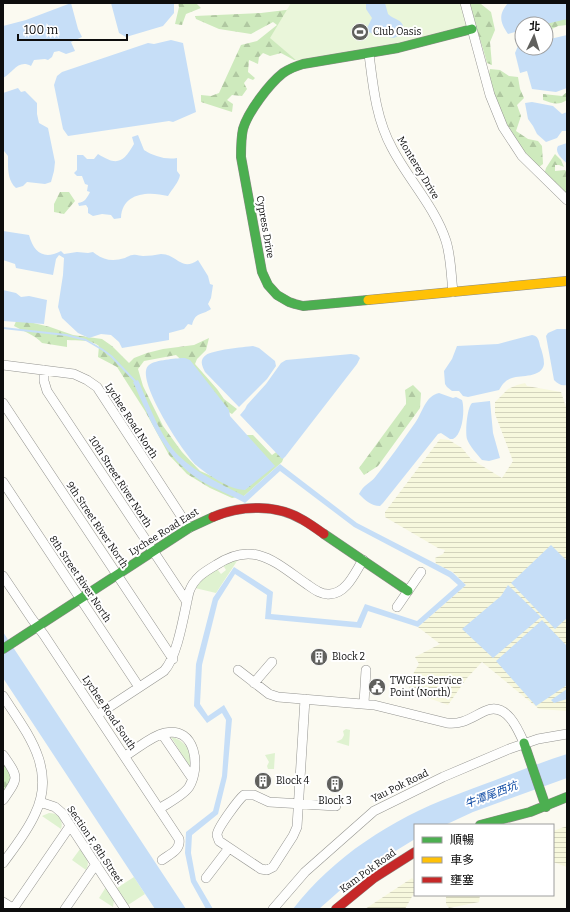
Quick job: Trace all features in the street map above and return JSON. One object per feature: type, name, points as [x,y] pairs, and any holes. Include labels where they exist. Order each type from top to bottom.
[{"type":"street","points":[[465,3],[490,95],[503,127],[522,156],[567,200]]},
{"type":"street","name":"Cypress Drive","points":[[472,29],[406,47],[303,64],[290,69],[277,79],[246,120],[241,141],[242,157],[262,272],[265,281],[276,296],[293,304],[302,306],[567,281]]},
{"type":"street","name":"Monterey Drive","points":[[369,54],[374,95],[378,111],[392,148],[424,198],[443,233],[448,250],[453,292]]},
{"type":"street","name":"Lychee Road North","points":[[3,365],[74,374],[97,387],[189,528]]},
{"type":"street","name":"10th Street River North","points":[[44,370],[44,381],[47,391],[187,602]]},
{"type":"street","name":"9th Street River North","points":[[4,406],[172,659]]},
{"type":"street","name":"8th Street River North","points":[[3,482],[139,687]]},
{"type":"street","name":"Lychee Road East","points":[[7,647],[189,528],[211,516],[231,510],[252,508],[273,510],[293,515],[408,591]]},
{"type":"street","points":[[97,715],[164,671],[172,659],[191,588],[199,576],[225,559],[238,554],[253,554],[267,558],[319,592],[330,594],[345,588],[363,560]]},
{"type":"street","points":[[397,607],[421,572]]},
{"type":"street","name":"Lychee Road South","points":[[3,576],[179,838],[180,841],[177,850],[162,860]]},
{"type":"street","points":[[254,683],[272,662]]},
{"type":"street","points":[[238,670],[269,694],[278,697],[364,703],[388,707],[452,724],[458,724],[470,720],[490,709],[503,711],[517,728],[544,803]]},
{"type":"street","points":[[364,703],[366,670]]},
{"type":"street","points":[[3,696],[31,739],[40,759],[43,781],[40,802],[31,822],[3,863]]},
{"type":"street","points":[[305,699],[298,803],[296,827],[273,867],[267,870],[261,869],[228,848],[219,841],[217,835],[244,795],[254,795],[269,802],[298,803],[336,806]]},
{"type":"street","points":[[125,756],[162,734],[174,733],[182,735],[192,746],[196,760],[190,785],[185,791],[159,808]]},
{"type":"street","points":[[162,734],[192,778]]},
{"type":"street","name":"Yau Pok Road","points":[[273,909],[305,872],[374,811],[468,766],[524,744],[567,734]]},
{"type":"street","points":[[3,754],[16,778],[3,800]]},
{"type":"street","points":[[483,824],[544,803],[567,797]]},
{"type":"street","name":"Section F, 8th Street","points":[[40,802],[51,805],[58,810],[96,864],[123,908]]},
{"type":"street","points":[[3,902],[14,909],[70,826]]},
{"type":"street","points":[[206,878],[228,848]]},
{"type":"street","name":"Kam Pok Road","points":[[336,909],[354,893],[381,873],[414,853]]},
{"type":"street","points":[[65,909],[96,864]]},
{"type":"green space","points":[[178,3],[196,3],[201,8],[186,14],[182,25],[175,24],[179,7]]},
{"type":"green space","name":"Club Oasis","points":[[291,3],[460,3],[469,26],[407,43],[297,61],[270,38]]},
{"type":"green space","points":[[469,3],[482,3],[481,4],[491,12],[495,30],[490,42],[492,65],[487,63]]},
{"type":"green space","points":[[294,9],[306,59],[294,60],[281,53],[270,56],[263,53],[259,57],[258,64],[249,60],[248,72],[255,78],[253,80],[248,78],[244,83],[247,89],[242,96],[232,95],[227,100],[233,104],[232,112],[201,102],[201,95],[211,96],[219,93],[241,45],[257,41],[277,25],[273,22],[251,34],[219,29],[196,19],[195,16],[261,13]]},
{"type":"green space","points":[[567,15],[567,25],[554,28],[554,19]]},
{"type":"green space","points":[[490,69],[500,70],[509,76],[518,77],[520,89],[524,98],[517,105],[521,116],[516,131],[528,139],[538,141],[542,146],[543,164],[539,167],[524,151],[496,107],[489,74]]},
{"type":"green space","points":[[567,92],[567,100],[561,103],[543,100],[543,94],[562,96]]},
{"type":"green space","points":[[555,154],[561,160],[564,167],[555,165],[555,171],[565,170],[567,172],[567,203],[543,178],[546,168]]},
{"type":"green space","points":[[60,192],[69,192],[75,201],[64,214],[54,212],[54,204]]},
{"type":"green space","points":[[17,319],[50,327],[73,335],[102,339],[112,346],[129,363],[134,358],[147,353],[163,349],[194,345],[209,338],[206,350],[197,359],[195,364],[224,399],[237,409],[232,414],[216,402],[176,355],[144,361],[138,369],[143,386],[163,426],[182,452],[200,471],[230,484],[240,435],[253,435],[272,455],[282,448],[287,449],[282,462],[244,496],[232,498],[210,488],[187,474],[169,455],[145,411],[117,367],[98,357],[99,346],[92,342],[80,340],[67,340],[67,347],[42,343],[32,335],[14,326]]},
{"type":"green space","points":[[525,383],[527,386],[561,392],[567,410],[567,711],[539,709],[482,662],[467,678],[448,705],[409,691],[414,672],[419,664],[415,657],[440,644],[418,627],[466,585],[453,572],[436,564],[435,558],[443,554],[445,550],[438,548],[385,517],[385,512],[440,439],[449,440],[462,448],[471,459],[502,478],[513,461],[495,414],[495,402],[508,389]]},
{"type":"green space","points":[[413,385],[421,393],[420,408],[378,466],[364,475],[359,468],[406,404],[405,390]]},
{"type":"green space","points":[[239,558],[216,593],[195,588],[202,579],[217,569],[221,574],[226,570],[223,565]]},
{"type":"green space","points":[[346,729],[350,730],[349,746],[336,742],[342,739],[344,735],[343,731]]},
{"type":"green space","points":[[171,737],[181,741],[187,748],[190,756],[190,767]]},
{"type":"green space","points":[[275,753],[274,769],[268,769],[267,766],[269,762],[265,755]]},
{"type":"green space","points":[[5,765],[10,776],[10,781],[4,791],[3,766]]},
{"type":"green space","points":[[49,813],[55,814],[60,818],[62,823],[61,829],[42,816]]},
{"type":"green space","points":[[567,826],[567,867],[554,862],[554,831]]},
{"type":"green space","points":[[80,849],[88,861],[86,870],[72,860]]},
{"type":"green space","points":[[134,877],[145,894],[128,905],[117,888]]},
{"type":"green space","points":[[412,878],[414,880],[414,893],[405,909],[365,909]]},
{"type":"green space","points":[[106,887],[114,900],[113,907],[99,898]]},
{"type":"green space","points":[[446,896],[480,896],[479,902],[449,908],[446,904]]},
{"type":"water","points":[[71,3],[78,29],[82,37],[71,42],[75,51],[66,54],[59,51],[54,52],[52,57],[48,60],[34,60],[31,66],[26,64],[19,65],[3,78],[3,26],[26,20]]},
{"type":"water","points":[[111,3],[174,3],[174,13],[163,26],[126,37],[119,33]]},
{"type":"water","points":[[366,3],[385,3],[388,14],[402,23],[402,34],[394,38],[388,37],[382,32],[373,34],[369,32],[367,28],[372,18],[366,9]]},
{"type":"water","points":[[508,3],[567,3],[567,19],[554,22],[554,16],[514,16],[514,32],[508,34],[503,26],[501,18]]},
{"type":"water","points":[[567,35],[567,88],[556,92],[532,89],[527,71],[520,73],[516,56],[554,56],[554,38]]},
{"type":"water","points":[[171,40],[183,43],[196,112],[173,122],[169,121],[68,136],[63,129],[54,85],[57,76],[62,72],[148,43],[154,44]]},
{"type":"water","points":[[18,88],[21,92],[25,91],[37,103],[39,123],[48,128],[55,162],[51,182],[45,184],[27,182],[23,186],[16,188],[11,181],[8,169],[8,156],[4,151],[3,93]]},
{"type":"water","points":[[532,102],[553,106],[562,114],[567,112],[567,131],[562,131],[557,138],[546,142],[537,134],[528,119],[525,103]]},
{"type":"water","points":[[138,135],[144,150],[155,156],[177,158],[177,171],[180,175],[177,183],[168,196],[161,194],[145,194],[131,198],[123,209],[121,218],[114,219],[111,215],[102,214],[93,216],[88,213],[88,208],[86,205],[79,206],[78,203],[86,199],[90,192],[87,191],[88,185],[85,184],[82,176],[77,176],[74,173],[77,170],[77,155],[83,155],[87,159],[94,159],[98,154],[110,160],[119,161],[123,159],[134,144],[132,137]]},
{"type":"water","points":[[567,143],[567,164],[560,156],[557,149],[558,146]]},
{"type":"water","points":[[3,231],[29,235],[37,250],[45,255],[55,254],[61,251],[64,254],[93,252],[100,257],[112,260],[125,258],[131,255],[145,256],[161,254],[187,264],[198,260],[208,276],[210,284],[213,285],[211,298],[208,304],[211,309],[199,314],[195,318],[192,325],[188,324],[184,329],[169,333],[169,340],[122,348],[119,342],[111,335],[101,334],[89,338],[78,333],[62,318],[58,307],[64,258],[59,255],[56,259],[53,275],[16,268],[15,264],[3,260]]},
{"type":"water","points":[[3,290],[16,293],[21,297],[29,296],[47,300],[44,324],[3,321]]},
{"type":"water","points":[[557,329],[567,329],[567,385],[557,383],[554,380],[546,336],[548,333]]},
{"type":"water","points":[[532,335],[536,336],[538,339],[543,357],[544,364],[539,372],[507,380],[499,390],[468,397],[463,396],[459,391],[452,391],[445,384],[444,371],[452,359],[457,346],[498,344]]},
{"type":"water","points":[[253,346],[259,348],[275,361],[276,366],[267,379],[239,407],[205,372],[202,365],[202,359],[210,353]]},
{"type":"water","points":[[351,354],[357,355],[360,358],[357,364],[282,459],[240,415],[266,384],[281,363],[286,360]]},
{"type":"water","points":[[181,358],[190,360],[229,410],[230,416],[275,466],[245,490],[226,485],[196,465],[172,433],[154,401],[148,386],[146,374],[148,366],[159,361]]},
{"type":"water","points":[[138,380],[156,420],[172,449],[186,462],[218,483],[244,496],[280,464],[357,523],[452,572],[466,585],[418,627],[368,611],[361,628],[265,619],[267,595],[235,574],[218,601],[202,665],[200,704],[208,716],[224,705],[232,719],[227,777],[218,814],[192,835],[191,853],[196,880],[213,909],[206,909],[191,882],[185,853],[186,832],[213,811],[222,776],[226,720],[222,713],[207,723],[194,706],[196,664],[213,598],[234,567],[273,592],[271,614],[357,622],[365,604],[417,621],[458,585],[449,577],[354,527],[280,471],[245,503],[201,481],[177,461],[160,437],[152,424],[133,382]]},
{"type":"water","points":[[439,393],[462,400],[462,421],[459,432],[453,439],[450,439],[441,433],[438,434],[380,506],[368,502],[359,494],[365,486],[374,479],[391,457],[415,423],[430,397]]},
{"type":"water","points":[[490,401],[493,433],[500,458],[489,461],[482,460],[470,445],[467,439],[466,431],[470,405],[472,403]]},
{"type":"water","points":[[551,545],[567,561],[567,618],[555,629],[511,583]]},
{"type":"water","points":[[508,585],[541,617],[493,658],[462,629],[501,596]]},
{"type":"water","points":[[542,620],[567,646],[567,685],[536,706],[496,661]]},
{"type":"water","points":[[3,632],[186,909],[155,909],[3,678]]},
{"type":"water","points":[[567,689],[567,699],[554,703],[551,700]]},
{"type":"water","name":"牛潭尾西坑","points":[[567,754],[567,778],[473,812],[447,824],[414,824],[414,840],[371,866],[319,909],[293,909],[309,890],[345,856],[386,828],[430,805]]},
{"type":"waterway","points":[[3,328],[66,335],[86,340],[111,356],[136,382]]},
{"type":"traffic: fast","points":[[368,300],[303,306],[289,302],[277,295],[268,285],[262,272],[241,157],[243,129],[249,115],[260,99],[277,78],[288,70],[303,64],[398,48],[472,29]]},
{"type":"traffic: fast","points":[[3,649],[189,528],[213,517]]},
{"type":"traffic: fast","points":[[324,534],[408,591]]},
{"type":"traffic: fast","points":[[524,743],[546,807]]},
{"type":"traffic: fast","points":[[484,824],[530,812],[567,797]]},
{"type":"traffic: slow","points":[[368,300],[567,281]]},
{"type":"traffic: jam","points":[[213,517],[247,508],[270,509],[293,515],[324,534]]},
{"type":"traffic: jam","points":[[336,909],[374,878],[414,853]]},
{"type":"place","name":"Club Oasis","points":[[360,32]]},
{"type":"place","name":"Block 2","points":[[319,657]]},
{"type":"place","name":"TWGHs Service Point (North)","points":[[377,687]]},
{"type":"place","name":"Block 4","points":[[263,781]]},
{"type":"place","name":"Block 3","points":[[335,784]]}]
